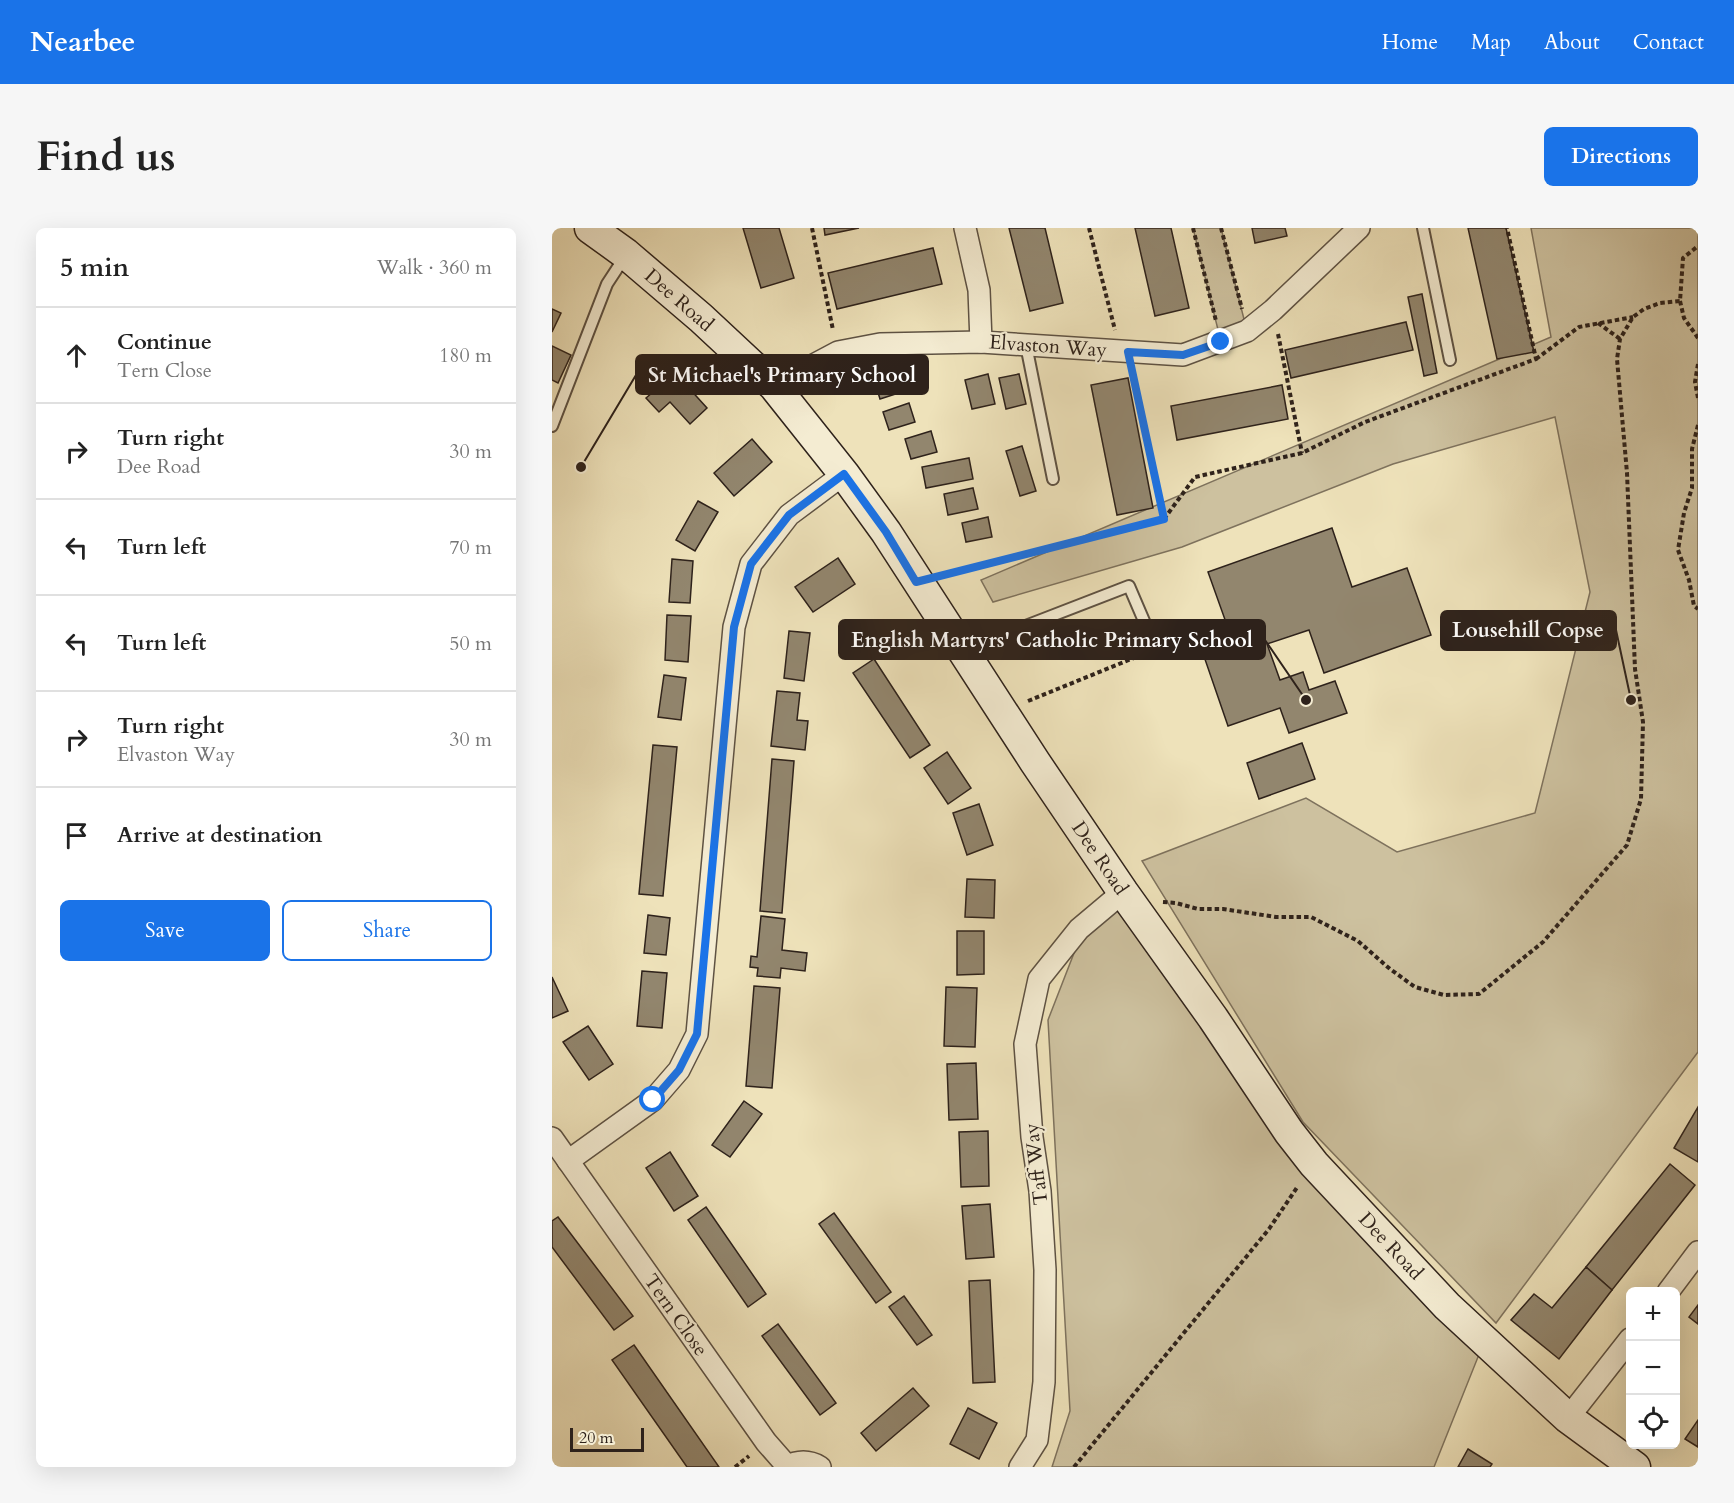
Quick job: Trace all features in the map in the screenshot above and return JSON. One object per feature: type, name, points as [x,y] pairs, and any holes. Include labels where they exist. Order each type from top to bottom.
[{"type":"street","name":"Dee Road","points":[[590,228],[626,254],[701,318],[774,386],[844,474],[886,532],[916,582],[1123,892],[1213,1018],[1289,1132],[1314,1164],[1447,1306],[1568,1418],[1635,1467]]},
{"type":"street","points":[[965,228],[979,290],[981,342]]},
{"type":"street","name":"Elvaston Way","points":[[774,386],[838,352],[880,344],[981,342],[1183,355],[1247,331],[1273,310],[1359,228]]},
{"type":"street","points":[[568,1161],[653,1100],[679,1070],[697,1034],[734,627],[751,564],[789,515],[844,474]]},
{"type":"street","name":"Taff Way","points":[[1020,1467],[1036,1440],[1044,1382],[1045,1270],[1025,1044],[1040,979],[1079,929],[1123,892]]},
{"type":"street","name":"Tern Close","points":[[552,1138],[766,1442],[786,1467],[796,1462],[806,1462],[820,1467]]},
{"type":"street","points":[[1672,1287],[1698,1252]]},
{"type":"street","points":[[1568,1418],[1628,1341]]},
{"type":"lane","points":[[1423,228],[1450,360]]},
{"type":"lane","points":[[552,426],[608,284],[626,254]]},
{"type":"lane","points":[[1026,345],[1053,479]]},
{"type":"lane","points":[[963,651],[1129,586],[1156,649]]},
{"type":"path","points":[[812,228],[838,352]]},
{"type":"path","points":[[1089,228],[1124,351],[1164,519]]},
{"type":"path","points":[[1193,228],[1221,342]]},
{"type":"path","points":[[1221,228],[1247,331]]},
{"type":"path","points":[[1507,228],[1536,358]]},
{"type":"path","points":[[1698,246],[1683,258],[1680,301],[1684,318],[1698,338]]},
{"type":"path","points":[[1123,892],[1141,902],[1176,903],[1198,909],[1223,909],[1276,917],[1311,916],[1358,941],[1415,987],[1444,994],[1479,994],[1543,942],[1627,845],[1641,799],[1643,722],[1635,669],[1627,473],[1617,359],[1620,339],[1634,317],[1644,309],[1660,303],[1680,301]]},
{"type":"path","points":[[1273,310],[1302,453]]},
{"type":"path","points":[[916,582],[1164,519],[1195,477],[1302,453],[1365,422],[1536,358],[1579,327],[1634,317]]},
{"type":"path","points":[[1597,323],[1620,339]]},
{"type":"path","points":[[1698,364],[1695,382],[1698,398]]},
{"type":"path","points":[[1698,425],[1692,449],[1692,488],[1684,513],[1678,550],[1689,580],[1694,606],[1698,609]]},
{"type":"path","points":[[1003,712],[1156,649]]},
{"type":"path","points":[[1074,1467],[1269,1229],[1314,1164]]},
{"type":"shaded area","points":[[1193,228],[1221,228],[1247,331],[1221,342]]},
{"type":"shaded area","points":[[1531,228],[1698,228],[1698,1052],[1496,1323],[1303,1122],[1142,861],[1306,798],[1397,852],[1535,813],[1590,592],[1555,417],[1393,464],[1182,547],[993,602],[981,580],[1551,337]]},
{"type":"shaded area","points":[[1120,901],[1482,1347],[1434,1467],[1052,1467],[1070,1411],[1048,1020],[1076,948]]},
{"type":"building","points":[[743,228],[779,228],[794,278],[761,288]]},
{"type":"building","points":[[824,228],[859,228],[825,235]]},
{"type":"building","points":[[1009,228],[1045,228],[1063,303],[1030,311]]},
{"type":"building","points":[[1135,228],[1171,228],[1189,308],[1155,316]]},
{"type":"building","points":[[1252,228],[1285,228],[1287,236],[1255,243]]},
{"type":"building","points":[[1468,228],[1506,228],[1534,352],[1497,359]]},
{"type":"building","points":[[933,248],[942,284],[837,309],[828,273]]},
{"type":"building","points":[[1422,294],[1437,373],[1424,376],[1408,297]]},
{"type":"building","points":[[552,309],[561,313],[552,332]]},
{"type":"building","points":[[1406,322],[1413,350],[1291,378],[1285,350]]},
{"type":"building","points":[[552,346],[571,355],[558,383],[552,380]]},
{"type":"building","points":[[668,365],[707,408],[690,424],[670,402],[659,412],[646,398],[653,392],[646,386]]},
{"type":"building","points":[[901,367],[908,390],[880,399],[873,376]]},
{"type":"building","points":[[988,374],[995,404],[972,409],[965,380]]},
{"type":"building","points":[[1019,374],[1026,404],[1006,409],[999,378]]},
{"type":"building","points":[[1128,378],[1153,508],[1117,515],[1091,385]]},
{"type":"building","points":[[1282,385],[1288,419],[1177,440],[1171,406]]},
{"type":"building","points":[[909,403],[915,422],[889,430],[883,412]]},
{"type":"building","points":[[931,431],[937,452],[911,459],[905,439]]},
{"type":"building","points":[[752,439],[772,462],[734,496],[714,473]]},
{"type":"building","points":[[1022,446],[1036,491],[1020,496],[1006,451]]},
{"type":"building","points":[[969,458],[973,479],[926,488],[922,467]]},
{"type":"building","points":[[973,488],[978,509],[948,515],[944,494]]},
{"type":"building","points":[[698,501],[718,512],[695,551],[676,540]]},
{"type":"building","points":[[988,517],[992,537],[966,542],[962,523]]},
{"type":"building","points":[[1332,528],[1352,587],[1407,568],[1431,635],[1324,673],[1309,630],[1267,644],[1280,680],[1303,672],[1309,690],[1335,681],[1347,713],[1289,733],[1280,708],[1228,726],[1198,639],[1228,628],[1208,572]]},
{"type":"building","points":[[838,558],[855,584],[813,612],[795,587]]},
{"type":"building","points":[[672,559],[693,561],[690,603],[669,602]]},
{"type":"building","points":[[667,615],[691,616],[688,662],[665,660]]},
{"type":"building","points":[[789,631],[810,633],[804,681],[784,678]]},
{"type":"building","points":[[874,659],[930,745],[910,758],[853,673]]},
{"type":"building","points":[[664,675],[686,678],[681,720],[658,717]]},
{"type":"building","points":[[777,691],[800,693],[797,720],[808,721],[805,750],[771,746]]},
{"type":"building","points":[[1302,743],[1315,779],[1259,799],[1247,763]]},
{"type":"building","points":[[653,745],[677,747],[663,896],[639,894]]},
{"type":"building","points":[[947,752],[971,788],[948,804],[924,768]]},
{"type":"building","points":[[772,759],[794,761],[782,913],[760,911]]},
{"type":"building","points":[[979,804],[993,845],[967,855],[953,813]]},
{"type":"building","points":[[967,879],[995,880],[994,918],[965,917]]},
{"type":"building","points":[[648,915],[670,918],[666,955],[644,953]]},
{"type":"building","points":[[761,916],[785,919],[782,950],[807,953],[805,971],[781,968],[780,978],[757,976],[758,968],[750,967],[751,956],[757,957]]},
{"type":"building","points":[[957,931],[984,931],[984,974],[957,975]]},
{"type":"building","points":[[642,971],[667,973],[662,1028],[637,1026]]},
{"type":"building","points":[[552,977],[568,1011],[552,1018]]},
{"type":"building","points":[[754,986],[780,988],[772,1088],[746,1086]]},
{"type":"building","points":[[946,987],[977,988],[975,1047],[944,1046]]},
{"type":"building","points":[[588,1026],[613,1064],[589,1080],[563,1042]]},
{"type":"building","points":[[976,1063],[978,1119],[949,1120],[947,1064]]},
{"type":"building","points":[[744,1101],[762,1114],[730,1157],[712,1145]]},
{"type":"building","points":[[1698,1107],[1698,1162],[1674,1148]]},
{"type":"building","points":[[988,1131],[989,1186],[961,1187],[959,1132]]},
{"type":"building","points":[[670,1152],[698,1196],[674,1211],[646,1168]]},
{"type":"building","points":[[1670,1164],[1695,1185],[1612,1290],[1586,1267]]},
{"type":"building","points":[[990,1204],[994,1257],[966,1259],[962,1206]]},
{"type":"building","points":[[706,1207],[766,1294],[748,1307],[688,1220]]},
{"type":"building","points":[[834,1213],[891,1292],[876,1303],[819,1224]]},
{"type":"building","points":[[558,1217],[633,1316],[614,1330],[552,1247],[552,1221]]},
{"type":"building","points":[[1586,1267],[1612,1290],[1559,1359],[1511,1320],[1534,1294],[1552,1308]]},
{"type":"building","points":[[990,1280],[995,1382],[973,1383],[969,1281]]},
{"type":"building","points":[[904,1296],[932,1335],[917,1345],[889,1307]]},
{"type":"building","points":[[1698,1305],[1698,1324],[1689,1317]]},
{"type":"building","points":[[778,1324],[836,1403],[820,1415],[762,1336]]},
{"type":"building","points":[[634,1345],[719,1467],[687,1467],[612,1360]]},
{"type":"building","points":[[913,1388],[929,1406],[876,1451],[861,1433]]},
{"type":"building","points":[[968,1408],[997,1423],[979,1459],[950,1444]]},
{"type":"building","points":[[1698,1420],[1698,1447],[1685,1439]]},
{"type":"building","points":[[1468,1449],[1492,1464],[1490,1467],[1458,1467]]},
{"type":"place","name":"St Michael's Primary School","points":[[581,467]]},
{"type":"place","name":"English Martyrs' Catholic Primary School","points":[[1306,700]]},
{"type":"place","name":"Lousehill Copse","points":[[1631,700]]},
{"type":"route","points":[[653,1100],[679,1070],[697,1034],[734,627],[751,564],[789,515],[844,474],[886,532],[916,582],[1164,519],[1128,352],[1183,355],[1221,342]]}]
